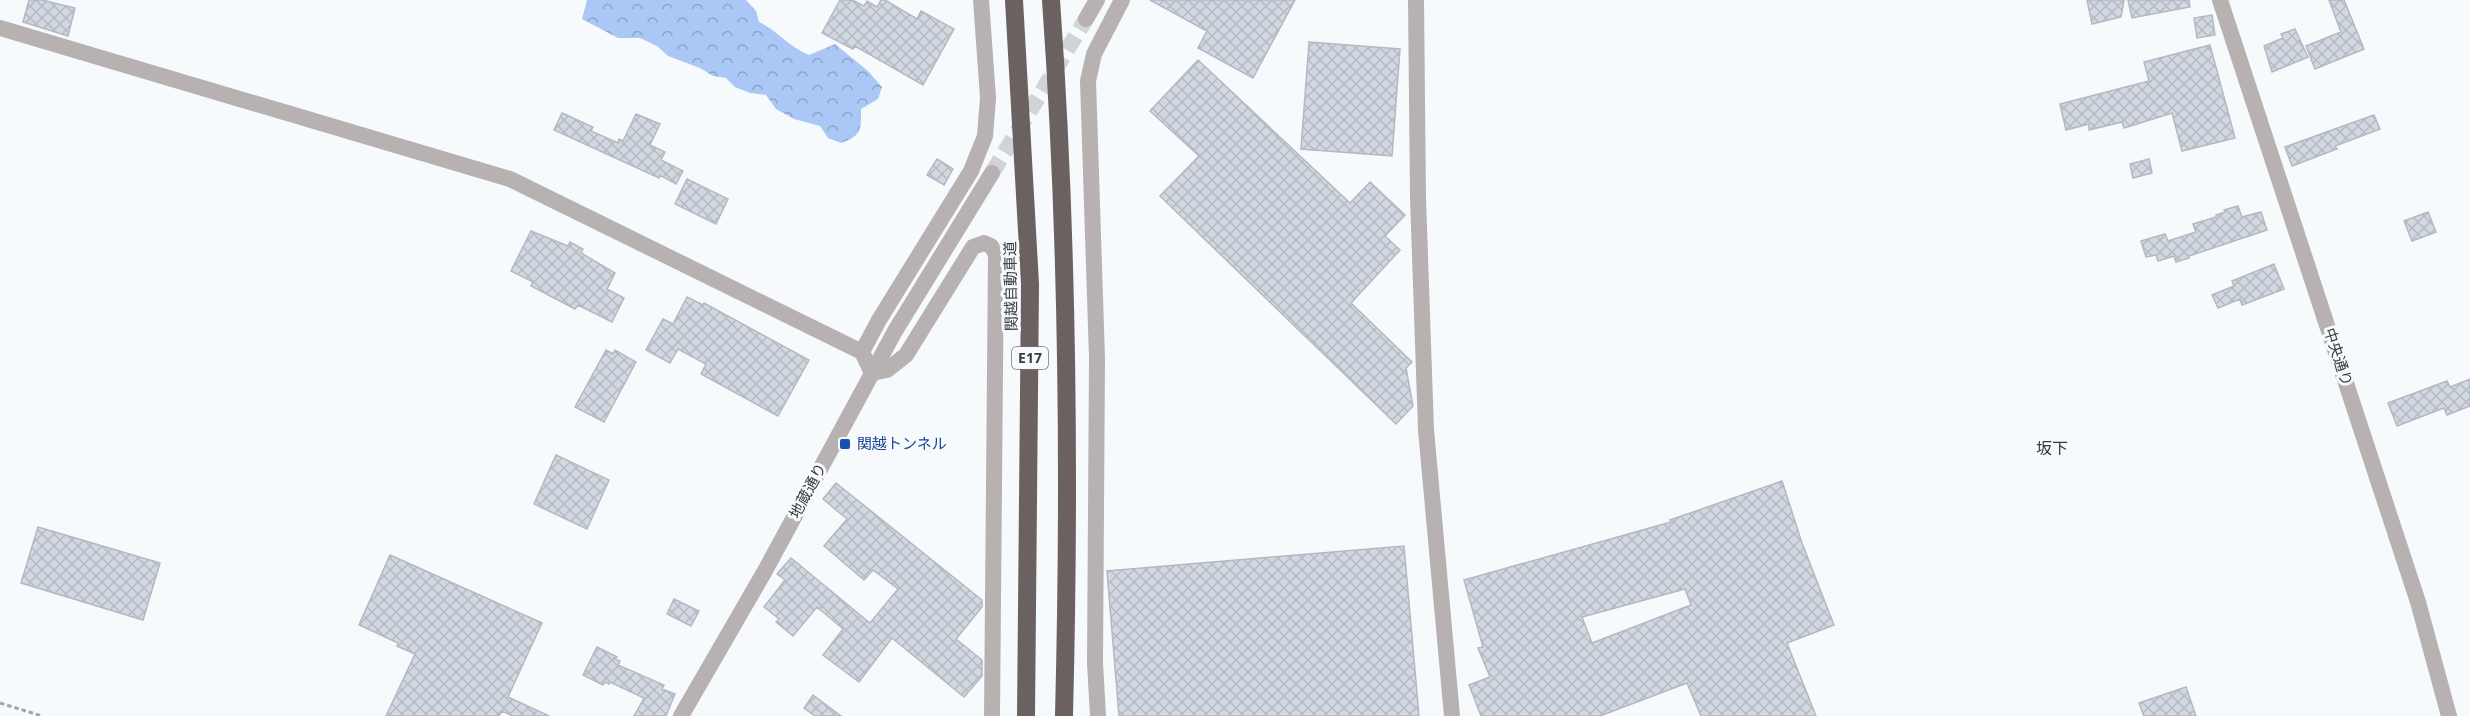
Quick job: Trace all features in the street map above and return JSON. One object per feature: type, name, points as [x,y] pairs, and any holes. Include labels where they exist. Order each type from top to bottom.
[{"type":"highway","name":"関越自動車道","points":[[1014,0],[1030,284],[1026,716]]},
{"type":"highway","name":"E17","points":[[1051,0],[1058,100],[1068,456],[1064,716]]},
{"type":"highway","points":[[1066,626],[1071,716]]},
{"type":"street","points":[[862,352],[879,320],[971,171],[985,136],[988,98],[981,0]]},
{"type":"street","points":[[1086,19],[1097,0]]},
{"type":"street","points":[[1098,716],[1095,663],[1097,358],[1088,81],[1094,54],[1122,0]]},
{"type":"street","points":[[1416,0],[1417,152],[1426,430],[1452,716]]},
{"type":"street","name":"中央通り","points":[[2220,0],[2414,591],[2449,716]]},
{"type":"street","points":[[0,28],[510,179],[862,352],[872,372],[887,370],[906,355],[973,247],[984,243],[991,246],[996,254],[992,716]]},
{"type":"street","name":"地蔵通り","points":[[681,716],[766,569],[895,331],[992,173]]},
{"type":"path","points":[[0,704],[42,716]]},
{"type":"green space","points":[[587,0],[746,0],[756,11],[759,22],[796,48],[809,55],[835,44],[868,71],[882,87],[878,99],[861,109],[860,127],[857,134],[841,143],[828,138],[820,126],[794,119],[776,109],[766,95],[750,93],[735,87],[726,78],[713,76],[700,68],[668,56],[657,46],[640,38],[618,38],[582,19]]},
{"type":"building","points":[[29,0],[42,0],[75,8],[68,36],[23,22]]},
{"type":"building","points":[[840,0],[852,0],[864,6],[867,1],[877,7],[881,0],[885,0],[917,19],[921,11],[954,29],[923,85],[855,46],[853,49],[822,33]]},
{"type":"building","points":[[1150,0],[1295,0],[1253,78],[1198,48],[1207,31]]},
{"type":"building","points":[[2087,0],[2124,0],[2121,17],[2092,24]]},
{"type":"building","points":[[2128,0],[2189,0],[2190,7],[2132,18]]},
{"type":"building","points":[[2329,0],[2344,0],[2364,49],[2315,69],[2306,46],[2341,32]]},
{"type":"building","points":[[2212,15],[2215,35],[2197,38],[2194,18]]},
{"type":"building","points":[[2295,29],[2308,57],[2272,72],[2264,46],[2283,38],[2281,34]]},
{"type":"building","points":[[1309,42],[1400,49],[1392,156],[1301,149]]},
{"type":"building","points":[[2210,45],[2235,138],[2182,151],[2172,113],[2124,128],[2122,122],[2089,130],[2089,124],[2066,130],[2060,104],[2149,81],[2144,62]]},
{"type":"building","points":[[1198,60],[1350,203],[1370,182],[1405,215],[1385,236],[1400,250],[1351,303],[1412,362],[1406,368],[1413,406],[1396,424],[1160,196],[1199,156],[1150,111]]},
{"type":"building","points":[[562,113],[593,127],[591,131],[618,143],[619,139],[623,141],[636,114],[660,124],[650,145],[665,152],[661,160],[683,171],[676,184],[554,130]]},
{"type":"building","points":[[2374,115],[2380,129],[2292,166],[2285,147]]},
{"type":"building","points":[[937,159],[953,169],[944,185],[927,175]]},
{"type":"building","points":[[2149,159],[2152,173],[2133,178],[2130,164]]},
{"type":"building","points":[[687,179],[728,199],[716,224],[675,204]]},
{"type":"building","points":[[2238,206],[2242,217],[2261,212],[2267,230],[2176,262],[2174,256],[2158,261],[2156,255],[2146,257],[2141,241],[2165,234],[2168,241],[2196,232],[2193,224],[2216,217],[2225,212],[2224,210]]},
{"type":"building","points":[[2428,212],[2436,232],[2412,241],[2404,221]]},
{"type":"building","points":[[531,231],[568,246],[570,242],[583,249],[581,253],[615,273],[607,289],[624,298],[612,322],[578,305],[575,309],[531,286],[533,282],[511,271]]},
{"type":"building","points":[[2274,264],[2284,289],[2242,305],[2240,299],[2218,308],[2212,295],[2234,286],[2232,281]]},
{"type":"building","points":[[687,297],[703,305],[704,303],[809,360],[778,416],[701,374],[706,364],[678,349],[670,363],[646,350],[663,319],[673,324]]},
{"type":"building","points":[[606,350],[613,354],[615,350],[636,362],[604,422],[575,407]]},
{"type":"building","points":[[2470,379],[2470,406],[2447,415],[2444,408],[2397,426],[2388,403],[2447,381],[2450,387]]},
{"type":"building","points":[[556,455],[609,480],[587,529],[534,504]]},
{"type":"building","points":[[1782,481],[1802,543],[1834,625],[1787,643],[1816,716],[1701,716],[1687,683],[1600,716],[1481,716],[1469,685],[1490,677],[1478,648],[1483,647],[1464,580],[1671,522],[1670,520]],"holes":[[[1685,589],[1691,605],[1592,643],[1582,617]]]},
{"type":"building","points":[[836,483],[982,600],[982,607],[956,639],[982,660],[982,676],[964,697],[892,638],[859,682],[823,655],[843,629],[817,607],[793,636],[776,622],[779,619],[764,607],[785,580],[777,574],[791,558],[870,623],[898,589],[873,570],[864,580],[824,546],[847,519],[823,499]]},
{"type":"building","points":[[38,527],[160,563],[143,620],[21,583]]},
{"type":"building","points":[[1404,546],[1419,716],[1119,716],[1107,571]]},
{"type":"building","points":[[390,555],[542,623],[508,697],[549,716],[512,716],[502,711],[499,716],[386,716],[415,654],[397,646],[398,643],[359,625]]},
{"type":"building","points":[[674,599],[699,611],[691,626],[667,614]]},
{"type":"building","points":[[597,647],[617,657],[615,659],[620,661],[618,665],[664,685],[662,689],[675,694],[666,716],[634,716],[644,698],[610,682],[609,684],[605,682],[603,685],[583,675]]},
{"type":"building","points":[[2186,687],[2196,716],[2144,716],[2139,703]]},
{"type":"building","points":[[813,695],[841,716],[815,716],[804,708]]},
{"type":"tunnel","points":[[992,173],[1086,19]]},
{"type":"place","name":"関越トンネル","points":[[845,444]]},
{"type":"district","name":"坂下","points":[[2052,448]]}]
